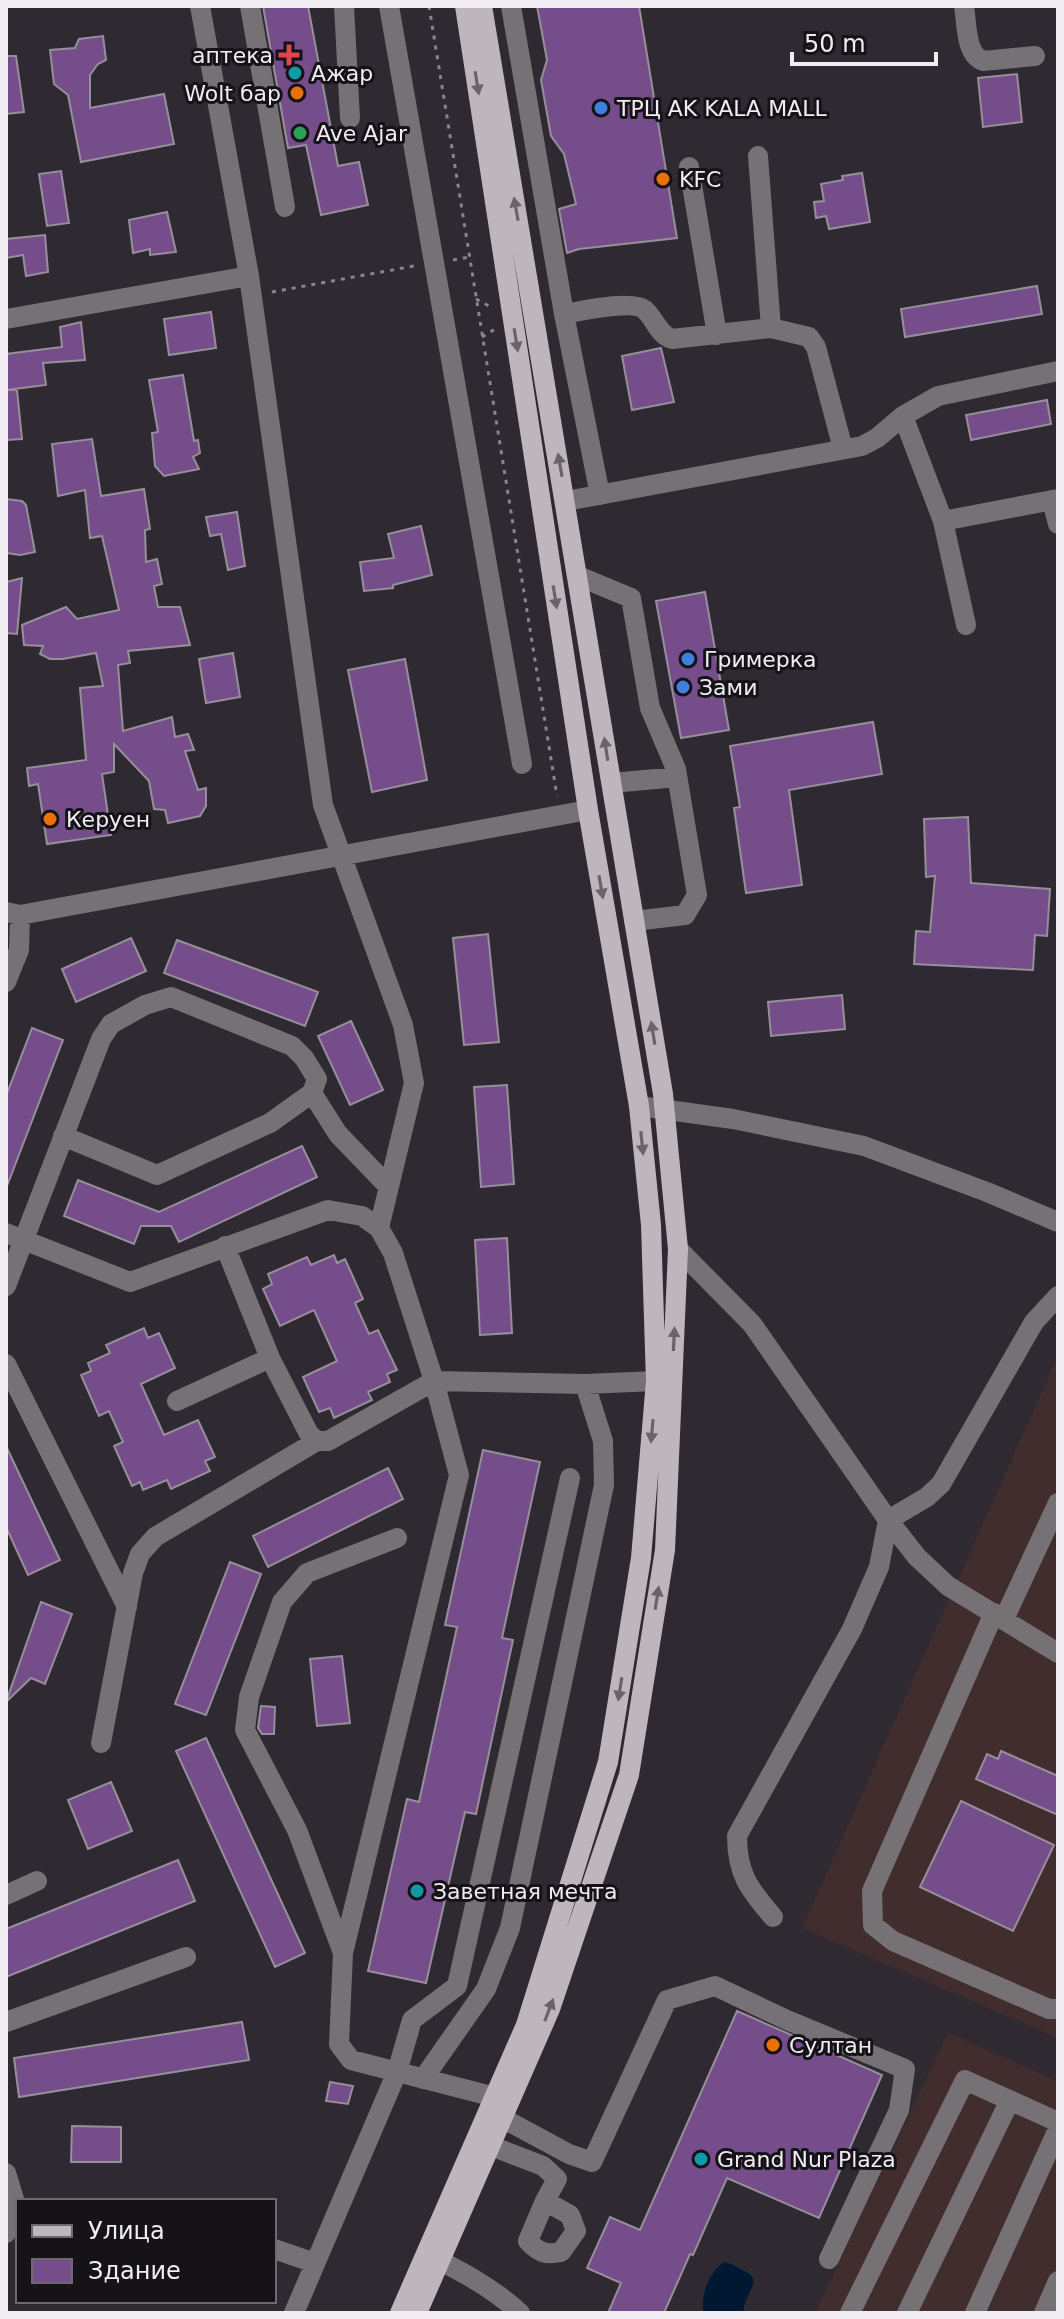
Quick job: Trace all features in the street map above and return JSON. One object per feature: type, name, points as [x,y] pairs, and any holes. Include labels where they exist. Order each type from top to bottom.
[{"type":"main road","points":[[465,6],[588,810],[639,1106],[663,1380]]},
{"type":"main road","points":[[400,2313],[433,2257],[499,2107],[608,1762],[641,1558],[678,1249],[664,1111],[566,501],[482,6]]},
{"type":"main road","points":[[588,810],[613,793]]},
{"type":"main road","points":[[417,2313],[433,2257]]},
{"type":"street","points":[[200,6],[251,286],[323,805],[403,1025],[414,1083],[379,1228]]},
{"type":"street","points":[[250,6],[285,207]]},
{"type":"street","points":[[344,6],[350,118]]},
{"type":"street","points":[[389,6],[522,764]]},
{"type":"street","points":[[511,6],[564,314],[600,495]]},
{"type":"street","points":[[964,6],[971,52],[976,58],[983,61],[1035,56]]},
{"type":"street","points":[[758,156],[771,328]]},
{"type":"street","points":[[689,167],[717,335]]},
{"type":"street","points":[[6,319],[251,286]]},
{"type":"street","points":[[564,314],[633,305],[646,310],[666,337],[672,339],[771,328],[809,337],[813,341],[843,449]]},
{"type":"street","points":[[566,501],[870,442],[903,416],[938,396],[1058,371]]},
{"type":"street","points":[[903,416],[943,521],[966,625]]},
{"type":"street","points":[[943,521],[1055,500],[1058,524]]},
{"type":"street","points":[[578,576],[631,598],[650,708],[677,777],[697,895],[685,915],[634,921]]},
{"type":"street","points":[[613,793],[677,777]]},
{"type":"street","points":[[6,982],[19,950],[13,914],[588,810]]},
{"type":"street","points":[[6,1286],[15,1237],[63,1136],[101,1039],[111,1024],[145,1005],[171,997],[292,1046],[317,1079],[312,1093],[270,1123],[157,1175],[63,1136]]},
{"type":"street","points":[[312,1093],[338,1134],[388,1186]]},
{"type":"street","points":[[639,1106],[733,1119],[864,1146],[1058,1222]]},
{"type":"street","points":[[15,1237],[130,1282],[328,1210],[362,1216],[379,1228],[393,1253],[434,1381],[459,1475],[343,1953],[339,2044],[351,2060],[423,2079],[499,2107],[569,2154],[592,2162]]},
{"type":"street","points":[[225,1246],[270,1358],[309,1434],[317,1441]]},
{"type":"street","points":[[678,1249],[752,1324],[917,1557],[948,1586],[1058,1653]]},
{"type":"street","points":[[773,1917],[750,1890],[741,1872],[737,1836],[852,1629],[879,1567],[888,1520],[927,1497],[941,1484],[1034,1322],[1058,1296]]},
{"type":"street","points":[[177,1401],[270,1358]]},
{"type":"street","points":[[6,1364],[127,1607]]},
{"type":"street","points":[[101,1743],[133,1573],[140,1554],[155,1537],[317,1441],[328,1441],[434,1381],[585,1384],[663,1380]]},
{"type":"street","points":[[423,2079],[486,1989],[510,1928],[604,1485],[603,1441],[585,1384]]},
{"type":"street","points":[[294,2313],[397,2072],[412,2020],[457,1986],[570,1478]]},
{"type":"street","points":[[1058,1503],[999,1616],[872,1891],[873,1925],[893,1941],[1049,2009],[1058,2009]]},
{"type":"street","points":[[343,1953],[297,1830],[245,1730],[249,1697],[282,1602],[307,1573],[397,1538]]},
{"type":"street","points":[[6,1895],[37,1881]]},
{"type":"street","points":[[6,2022],[186,1957]]},
{"type":"street","points":[[545,2201],[557,2179],[592,2162],[667,2000],[715,1986],[905,2069],[899,2110],[829,2259]]},
{"type":"street","points":[[850,2313],[965,2080],[1058,2122]]},
{"type":"street","points":[[907,2313],[1010,2100]]},
{"type":"street","points":[[975,2313],[1058,2129]]},
{"type":"street","points":[[483,2143],[543,2166],[557,2179]]},
{"type":"street","points":[[6,2173],[14,2199],[6,2233]]},
{"type":"street","points":[[276,2250],[315,2263]]},
{"type":"street","points":[[433,2257],[473,2277],[520,2313]]},
{"type":"street","points":[[1044,2313],[1058,2281]]},
{"type":"path","points":[[429,6],[561,815]]},
{"type":"path","points":[[251,286],[469,257]]},
{"type":"shaded area","points":[[1058,1356],[1058,2038],[802,1928]]},
{"type":"shaded area","points":[[948,2033],[1058,2081],[1058,2313],[815,2313]]},
{"type":"water","points":[[725,2262],[753,2278],[743,2313],[704,2313],[707,2284]]},
{"type":"building","name":"Ажар","points":[[263,6],[308,6],[338,166],[359,162],[368,205],[321,215],[306,145],[288,148]]},
{"type":"building","name":"ТРЦ AK KALA MALL","points":[[537,6],[639,6],[677,238],[567,253],[559,209],[576,204],[564,154],[551,136],[541,80],[547,60]]},
{"type":"building","points":[[103,36],[106,60],[98,64],[90,75],[90,108],[164,94],[174,144],[81,162],[68,95],[54,84],[50,50],[75,48],[79,39]]},
{"type":"building","points":[[6,56],[16,56],[24,112],[6,114]]},
{"type":"building","points":[[1017,74],[1022,122],[983,127],[978,78]]},
{"type":"building","points":[[61,171],[69,223],[47,226],[39,174]]},
{"type":"building","points":[[862,173],[870,222],[829,229],[826,216],[816,218],[814,202],[824,201],[821,184]]},
{"type":"building","points":[[167,212],[176,252],[150,255],[150,249],[133,253],[129,220]]},
{"type":"building","points":[[45,235],[48,272],[26,276],[23,255],[6,258],[6,239]]},
{"type":"building","points":[[1037,286],[1042,314],[905,337],[901,309]]},
{"type":"building","points":[[211,312],[216,348],[169,355],[164,319]]},
{"type":"building","points":[[81,322],[85,360],[43,363],[46,385],[6,390],[6,354],[62,347],[60,327]]},
{"type":"building","points":[[661,348],[674,402],[632,410],[622,356]]},
{"type":"building","points":[[183,375],[194,441],[198,440],[200,453],[193,457],[199,469],[164,476],[155,466],[152,433],[158,432],[149,380]]},
{"type":"building","points":[[6,390],[17,390],[22,439],[6,440]]},
{"type":"building","points":[[1047,400],[1051,424],[971,440],[966,415]]},
{"type":"building","points":[[92,439],[101,496],[144,489],[150,529],[145,530],[146,562],[157,559],[162,584],[154,586],[158,607],[180,607],[190,645],[128,651],[130,663],[118,665],[123,731],[172,717],[175,737],[188,734],[194,750],[185,751],[198,790],[206,788],[206,806],[200,816],[168,823],[165,810],[154,809],[149,781],[114,744],[114,772],[102,774],[111,835],[47,844],[38,784],[29,786],[27,768],[86,760],[80,688],[103,686],[96,653],[50,659],[40,654],[43,646],[24,645],[22,625],[66,607],[77,619],[119,610],[102,536],[90,538],[85,490],[58,496],[52,444]]},
{"type":"building","points":[[6,499],[22,501],[26,505],[35,552],[20,555],[6,553]]},
{"type":"building","points":[[237,512],[245,566],[228,570],[221,534],[210,536],[206,517]]},
{"type":"building","points":[[421,526],[432,575],[393,585],[393,588],[364,591],[360,562],[394,558],[388,534]]},
{"type":"building","points":[[22,578],[17,634],[6,633],[6,582]]},
{"type":"building","points":[[705,592],[729,730],[681,738],[656,601]]},
{"type":"building","points":[[233,653],[240,697],[206,703],[199,659]]},
{"type":"building","points":[[405,659],[427,780],[372,792],[348,670]]},
{"type":"building","points":[[873,722],[882,774],[789,790],[802,885],[746,893],[734,808],[740,807],[730,746]]},
{"type":"building","points":[[968,817],[971,883],[1050,889],[1047,936],[1035,935],[1033,970],[914,964],[916,931],[930,932],[935,876],[926,877],[924,819]]},
{"type":"building","points":[[488,934],[499,1042],[464,1045],[453,938]]},
{"type":"building","points":[[131,938],[146,971],[76,1002],[62,969]]},
{"type":"building","points":[[177,940],[318,992],[305,1026],[164,973]]},
{"type":"building","points":[[842,995],[845,1029],[771,1036],[768,1002]]},
{"type":"building","points":[[351,1021],[383,1090],[350,1105],[318,1036]]},
{"type":"building","points":[[32,1028],[63,1040],[7,1186],[6,1096]]},
{"type":"building","points":[[507,1085],[514,1184],[481,1187],[474,1087]]},
{"type":"building","points":[[302,1146],[317,1177],[179,1242],[171,1226],[141,1226],[134,1244],[64,1216],[78,1180],[159,1212]]},
{"type":"building","points":[[507,1238],[512,1333],[480,1335],[475,1240]]},
{"type":"building","points":[[334,1255],[337,1263],[345,1259],[363,1299],[355,1303],[369,1334],[378,1330],[397,1370],[387,1374],[390,1382],[368,1392],[372,1400],[334,1418],[330,1408],[319,1412],[303,1377],[337,1361],[314,1310],[280,1326],[263,1289],[272,1284],[268,1274],[307,1257],[311,1265]]},
{"type":"building","points":[[144,1328],[148,1338],[159,1333],[175,1368],[141,1384],[164,1435],[198,1420],[215,1457],[205,1461],[210,1471],[171,1489],[167,1480],[143,1490],[140,1482],[132,1486],[114,1446],[123,1442],[109,1411],[99,1416],[81,1375],[91,1371],[88,1363],[110,1353],[106,1345]]},
{"type":"building","points":[[6,1446],[60,1560],[28,1575],[6,1527]]},
{"type":"building","points":[[483,1450],[540,1462],[502,1638],[513,1640],[476,1814],[465,1812],[426,1983],[368,1971],[407,1799],[419,1802],[457,1627],[445,1625]]},
{"type":"building","points":[[388,1468],[403,1499],[268,1567],[253,1536]]},
{"type":"building","points":[[230,1562],[261,1574],[206,1715],[175,1704]]},
{"type":"building","points":[[41,1602],[72,1614],[45,1684],[31,1678],[6,1702]]},
{"type":"building","points":[[342,1656],[350,1723],[317,1726],[310,1659]]},
{"type":"building","points":[[261,1706],[275,1707],[274,1734],[262,1734],[258,1728]]},
{"type":"building","points":[[206,1738],[305,1953],[275,1967],[176,1751]]},
{"type":"building","points":[[1001,1751],[1058,1776],[1058,1815],[976,1779],[987,1754],[998,1759]]},
{"type":"building","points":[[111,1782],[132,1831],[88,1849],[68,1800]]},
{"type":"building","points":[[961,1801],[1054,1845],[1013,1931],[920,1887]]},
{"type":"building","points":[[178,1860],[195,1901],[6,1977],[6,1929]]},
{"type":"building","points":[[737,2011],[882,2075],[819,2218],[727,2178],[664,2313],[608,2313],[621,2283],[587,2268],[610,2217],[640,2230]]},
{"type":"building","points":[[242,2022],[249,2060],[19,2097],[14,2058]]},
{"type":"building","points":[[330,2082],[353,2086],[348,2104],[326,2101]]},
{"type":"building","points":[[72,2126],[121,2127],[121,2162],[71,2162]]},
{"type":"place","name":"аптека","points":[[289,55]]},
{"type":"place","name":"Ажар","points":[[295,73]]},
{"type":"place","name":"Wolt бар","points":[[297,93]]},
{"type":"place","name":"ТРЦ AK KALA MALL","points":[[601,108]]},
{"type":"place","name":"Ave Ajar","points":[[300,133]]},
{"type":"place","name":"KFC","points":[[663,179]]},
{"type":"place","name":"Гримерка","points":[[688,659]]},
{"type":"place","name":"Зами","points":[[683,687]]},
{"type":"place","name":"Керуен","points":[[50,819]]},
{"type":"place","name":"Заветная мечта","points":[[417,1891]]},
{"type":"place","name":"Султан","points":[[773,2045]]},
{"type":"place","name":"Grand Nur Plaza","points":[[701,2159]]}]
